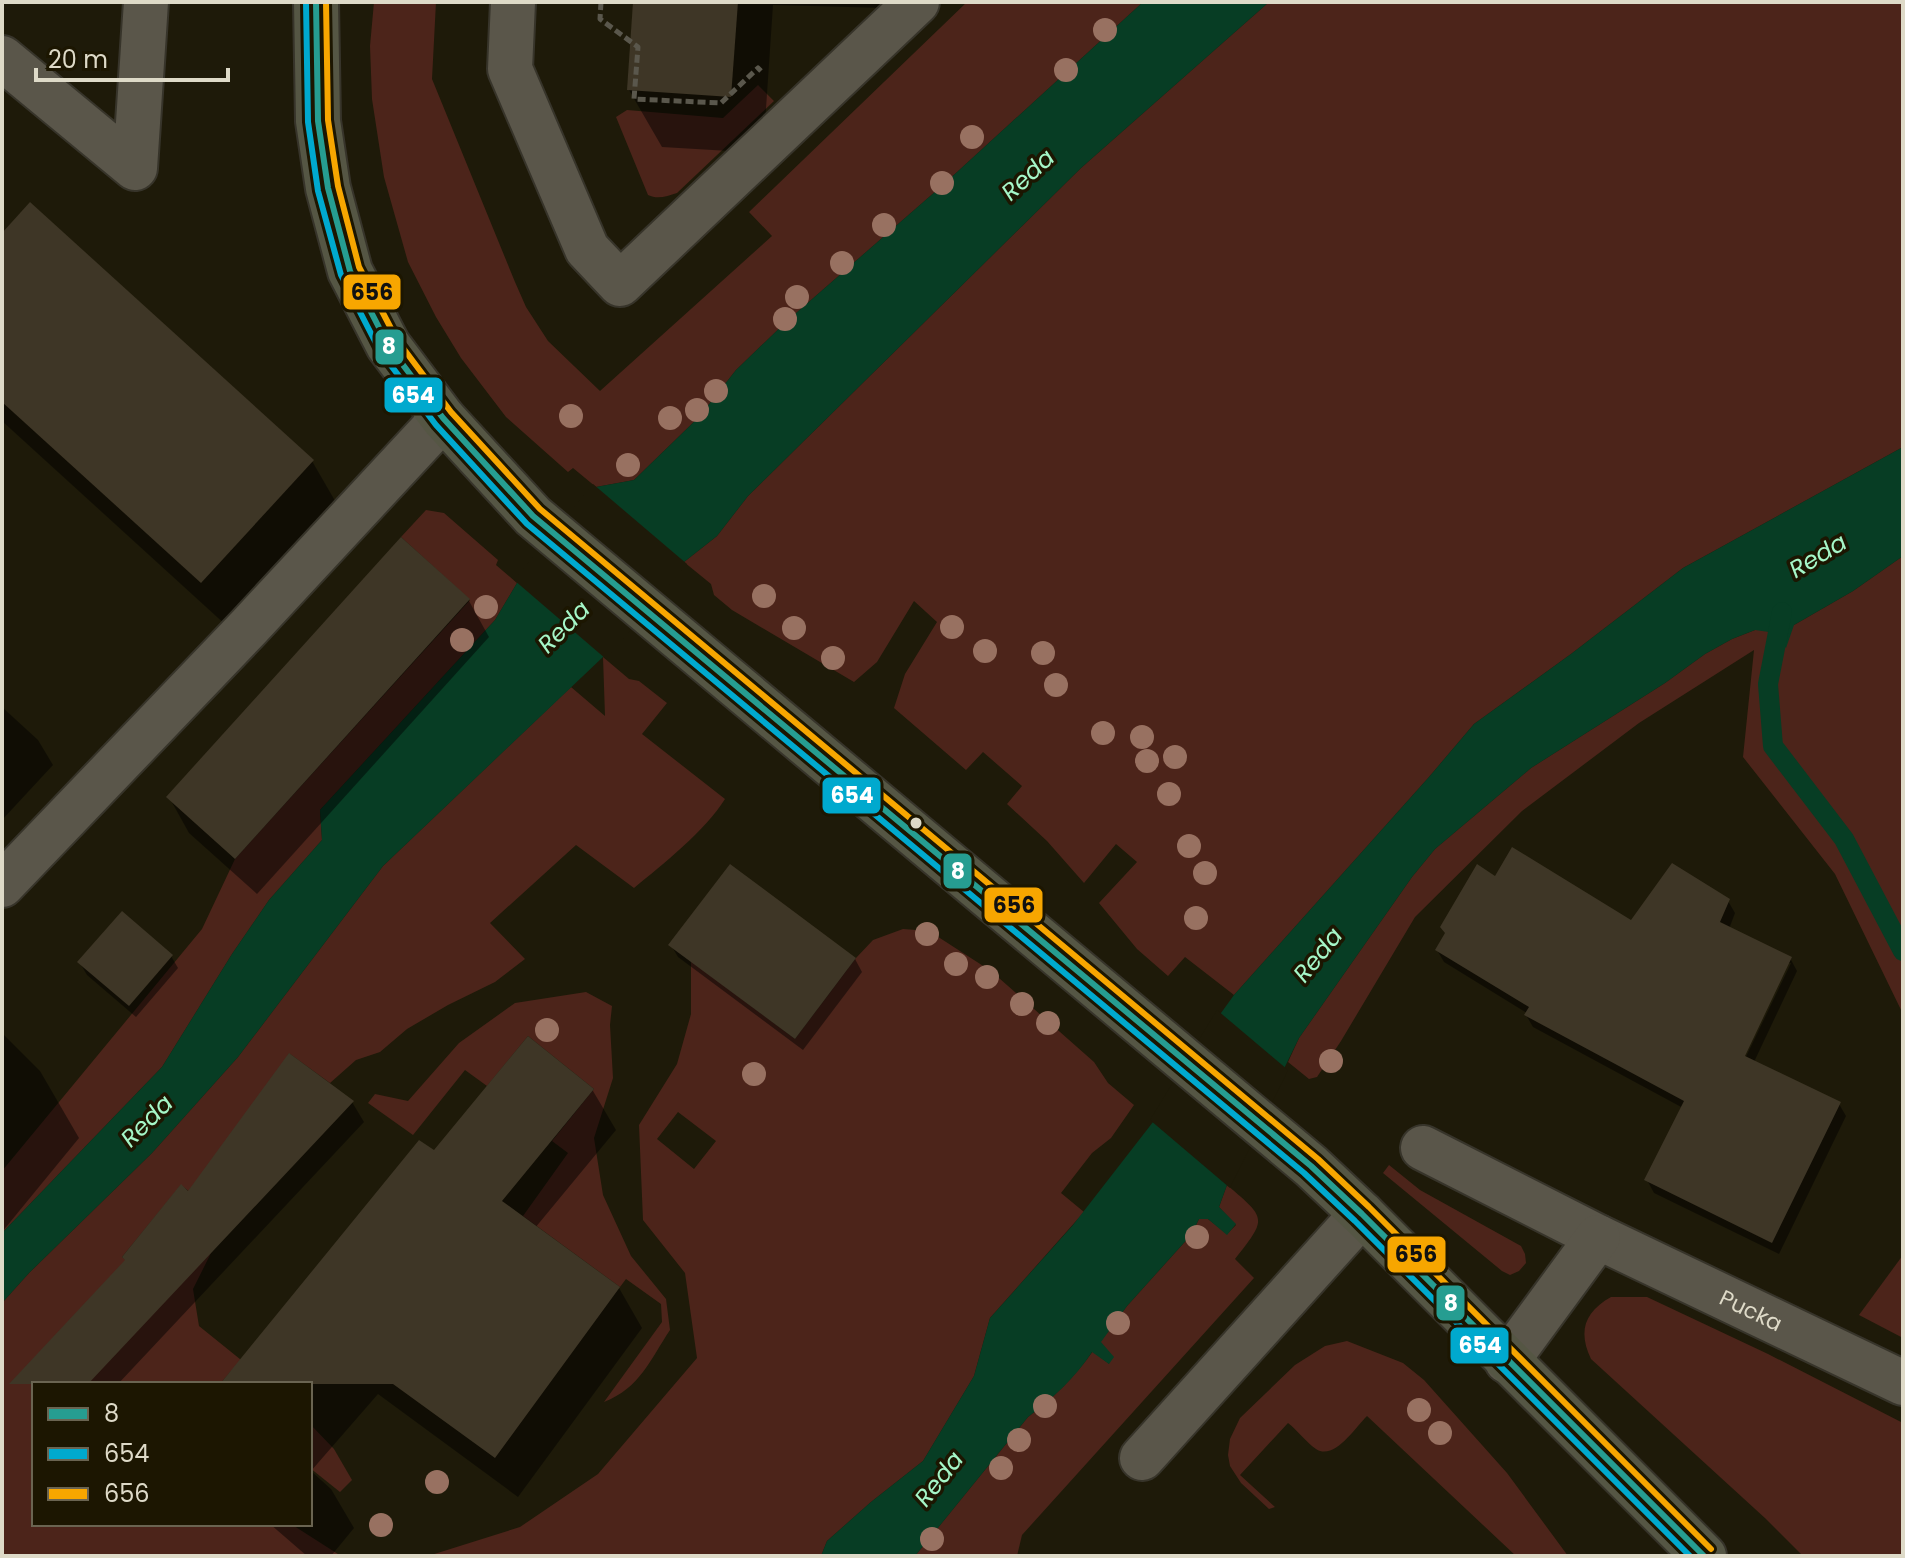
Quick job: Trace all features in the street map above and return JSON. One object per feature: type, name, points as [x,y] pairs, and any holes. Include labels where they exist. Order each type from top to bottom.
[{"type":"main road","points":[[316,2],[318,121],[328,188],[350,271],[388,345],[443,418],[533,516],[1311,1166],[1704,1556]]},
{"type":"lane","points":[[2,58],[135,168],[146,2]]},
{"type":"lane","points":[[513,2],[510,69],[587,249],[620,284],[917,2]]},
{"type":"lane","points":[[2,885],[443,418]]},
{"type":"lane","name":"Pucka","points":[[1423,1148],[1598,1237],[1903,1383]]},
{"type":"lane","points":[[1142,1458],[1362,1214]]},
{"type":"lane","points":[[1507,1361],[1598,1237]]},
{"type":"path","points":[[601,2],[600,19],[638,47],[634,99],[721,103],[758,68],[801,112]]},
{"type":"shaded area","points":[[374,2],[436,2],[432,79],[515,282],[526,307],[548,341],[600,391],[772,236],[749,212],[967,2],[1143,2],[944,184],[787,321],[736,370],[699,417],[634,480],[596,487],[573,468],[568,472],[506,417],[461,358],[408,262],[384,177],[372,99],[370,46]]},
{"type":"shaded area","points":[[1269,2],[1903,2],[1903,447],[1683,568],[1474,724],[1234,995],[1185,957],[1168,976],[1137,949],[1099,903],[1137,862],[1116,844],[1084,883],[1047,841],[1007,804],[1022,786],[983,752],[966,770],[894,708],[905,674],[937,622],[914,601],[877,662],[854,682],[732,610],[714,595],[711,584],[684,562],[717,536],[748,496],[1081,168]]},
{"type":"shaded area","points":[[758,85],[774,101],[677,193],[659,197],[648,195],[616,117],[627,110],[723,118]]},
{"type":"shaded area","points":[[426,510],[444,513],[498,560],[496,565],[517,583],[495,620],[320,810],[322,840],[269,900],[162,1067],[2,1233],[2,1171],[202,929],[235,859],[470,600],[401,537]]},
{"type":"shaded area","points":[[1903,556],[1903,1014],[1835,874],[1743,757],[1754,650],[1639,723],[1522,811],[1415,917],[1317,1077],[1309,1079],[1288,1062],[1299,1038],[1435,849],[1531,768],[1705,654],[1755,630],[1794,625],[1853,591]]},
{"type":"shaded area","points":[[603,657],[629,679],[639,681],[667,703],[642,734],[725,799],[707,823],[634,888],[576,845],[490,923],[525,959],[495,982],[407,1029],[380,1052],[356,1060],[330,1083],[290,1054],[221,1217],[181,1185],[122,1257],[163,1289],[212,1251],[193,1289],[199,1326],[269,1382],[231,1371],[222,1382],[32,1382],[32,1526],[294,1526],[341,1556],[2,1556],[2,1303],[152,1153],[238,1057],[383,866],[571,687],[605,716]]},
{"type":"shaded area","points":[[903,929],[929,931],[991,971],[1094,1062],[1108,1083],[1134,1105],[1111,1138],[1092,1153],[1061,1193],[1084,1212],[990,1318],[974,1376],[923,1461],[827,1541],[821,1556],[428,1556],[520,1527],[598,1474],[697,1358],[685,1273],[643,1220],[639,1125],[677,1064],[691,1014],[691,961],[795,1039],[873,940]],"holes":[[[678,1112],[716,1141],[694,1169],[657,1139]]]},
{"type":"shaded area","points":[[586,992],[612,1006],[613,1078],[594,1138],[603,1195],[631,1256],[666,1299],[670,1330],[635,1381],[604,1402],[662,1322],[661,1304],[626,1279],[620,1287],[523,1216],[568,1153],[552,1141],[594,1089],[528,1036],[487,1086],[465,1070],[413,1135],[368,1103],[375,1094],[408,1101],[459,1043],[515,1003]]},
{"type":"shaded area","points":[[1389,1165],[1420,1190],[1521,1246],[1526,1263],[1510,1275],[1502,1271],[1383,1173]]},
{"type":"shaded area","points":[[1227,1185],[1250,1205],[1258,1219],[1253,1235],[1235,1259],[1254,1278],[1022,1535],[1017,1556],[915,1556],[1028,1417],[1063,1387],[1093,1351],[1109,1364],[1100,1342],[1127,1306],[1191,1235],[1199,1219],[1208,1219],[1227,1234],[1236,1225],[1219,1207]]},
{"type":"shaded area","points":[[1903,1255],[1903,1338],[1859,1315]]},
{"type":"shaded area","points":[[1611,1297],[1647,1297],[1903,1423],[1903,1556],[1803,1556],[1591,1359],[1585,1340],[1586,1324],[1595,1309]]},
{"type":"shaded area","points":[[1347,1341],[1403,1363],[1424,1380],[1507,1473],[1568,1556],[1516,1556],[1367,1416],[1344,1442],[1323,1452],[1288,1423],[1240,1475],[1275,1507],[1269,1509],[1241,1483],[1230,1466],[1228,1455],[1230,1439],[1240,1418],[1295,1365],[1325,1346]]},
{"type":"shaded area","points":[[312,1426],[334,1449],[352,1480],[340,1492],[312,1470]]},
{"type":"water","name":"Reda","points":[[1143,2],[1269,2],[1081,168],[748,496],[717,536],[684,562],[603,657],[383,866],[238,1057],[152,1153],[2,1303],[2,1233],[162,1067],[269,900],[322,840],[320,810],[495,620],[517,583],[596,487],[634,480],[699,417],[736,370],[787,321],[944,184]]},
{"type":"water","name":"Reda","points":[[1903,447],[1903,556],[1853,591],[1794,625],[1786,648],[1776,636],[1755,630],[1705,654],[1531,768],[1435,849],[1299,1038],[1227,1185],[1219,1207],[1236,1224],[1227,1235],[1208,1219],[1199,1219],[1191,1235],[1127,1306],[1101,1342],[1114,1357],[1109,1364],[1092,1352],[1063,1387],[1028,1417],[915,1556],[821,1556],[827,1541],[923,1461],[974,1376],[990,1318],[1073,1225],[1153,1122],[1234,995],[1474,724],[1683,568]]},
{"type":"pier","points":[[593,484],[687,564],[606,659],[514,580]]},
{"type":"pier","points":[[1217,1010],[1288,1070],[1230,1188],[1150,1120]]},
{"type":"building","points":[[633,2],[738,2],[731,97],[627,90]]},
{"type":"building","points":[[30,202],[314,460],[201,583],[2,402],[2,233]]},
{"type":"building","points":[[401,537],[470,599],[235,859],[166,797]]},
{"type":"building","points":[[1512,847],[1631,920],[1672,863],[1730,899],[1720,922],[1792,957],[1745,1056],[1841,1102],[1772,1243],[1644,1180],[1684,1101],[1524,1015],[1529,1007],[1435,950],[1445,933],[1440,927],[1477,864],[1495,876]]},
{"type":"building","points":[[730,864],[856,958],[795,1039],[668,945]]},
{"type":"building","points":[[122,911],[173,955],[129,1006],[77,962]]},
{"type":"building","points":[[528,1036],[594,1089],[502,1201],[620,1287],[495,1458],[393,1384],[222,1382],[419,1140],[434,1150]]},
{"type":"building","points":[[289,1053],[354,1101],[90,1382],[9,1384],[125,1260],[122,1257],[181,1184],[188,1191]]},
{"type":"waterway","points":[[1782,612],[1768,684],[1773,746],[1844,839],[1903,951]]},
{"type":"transit line","name":"654","points":[[306,2],[308,122],[318,191],[341,275],[380,351],[436,425],[527,524],[1304,1173],[1690,1556]]},
{"type":"transit line","name":"8","points":[[316,2],[318,121],[328,188],[350,271],[388,345],[443,418],[533,516],[1311,1166],[1704,1556]]},
{"type":"transit line","name":"656","points":[[326,2],[328,120],[338,186],[359,267],[397,340],[451,412],[540,509],[1318,1159],[1711,1549]]}]
